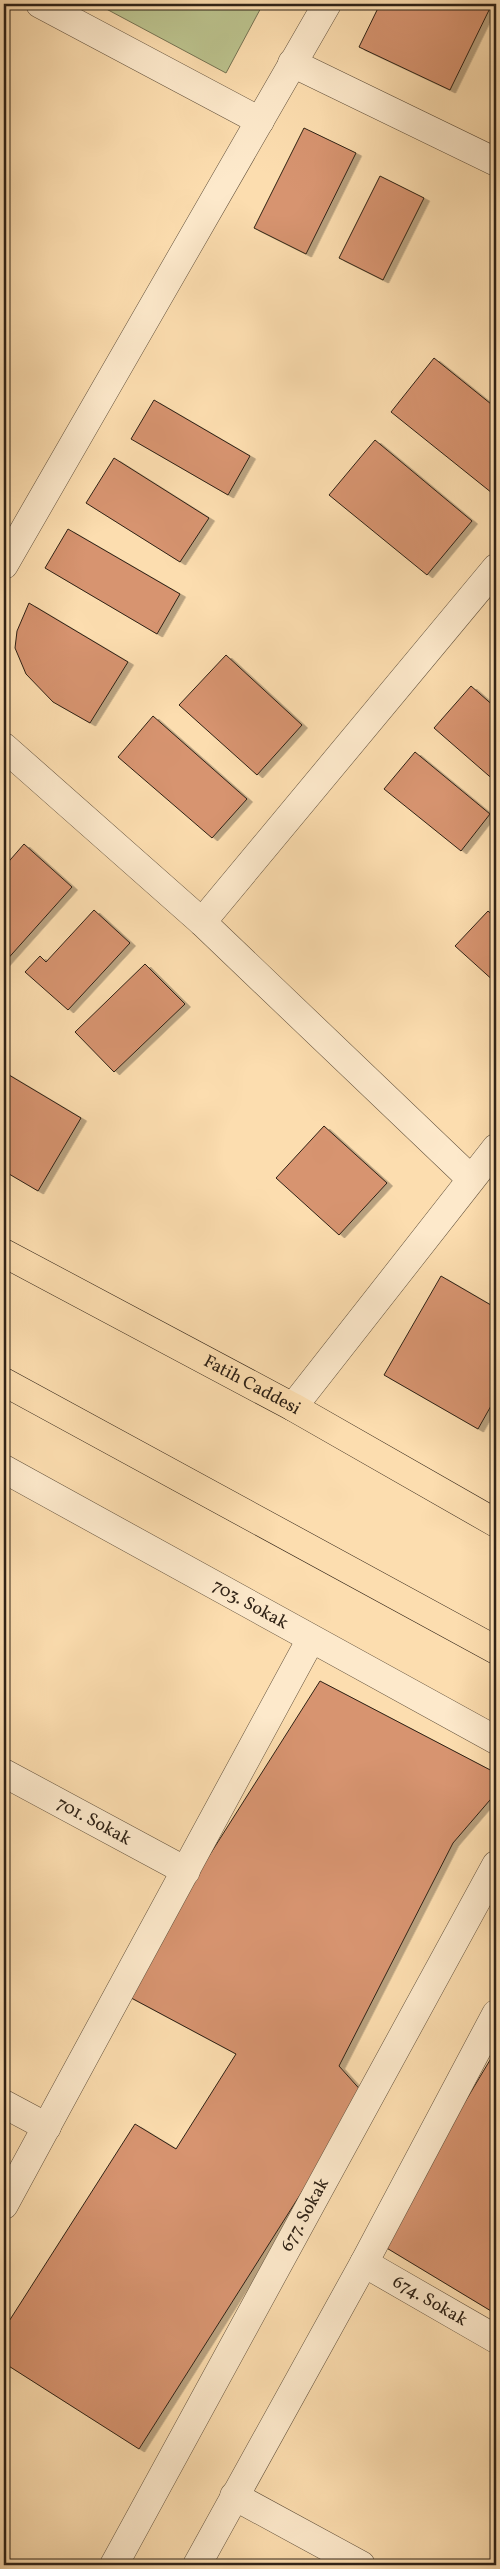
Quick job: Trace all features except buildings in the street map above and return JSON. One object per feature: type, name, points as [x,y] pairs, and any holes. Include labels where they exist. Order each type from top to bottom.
[{"type":"main road","name":"Fatih Caddesi","points":[[4,1253],[293,1407],[496,1523]]},
{"type":"main road","points":[[4,1382],[496,1650]]},
{"type":"street","points":[[40,4],[260,121]]},
{"type":"street","points":[[4,565],[327,4]]},
{"type":"street","points":[[292,63],[496,162]]},
{"type":"street","points":[[202,922],[496,568]]},
{"type":"street","points":[[4,747],[202,922],[472,1179]]},
{"type":"street","points":[[293,1407],[496,1148]]},
{"type":"street","name":"703. Sokak","points":[[4,1469],[496,1740]]},
{"type":"street","points":[[4,2205],[311,1639]]},
{"type":"street","name":"701. Sokak","points":[[4,1773],[186,1871]]},
{"type":"street","name":"677. Sokak","points":[[114,2565],[496,1865]]},
{"type":"street","points":[[197,2565],[364,2263],[495,2018]]},
{"type":"street","points":[[4,2104],[46,2127]]},
{"type":"street","name":"674. Sokak","points":[[364,2263],[496,2339]]},
{"type":"street","points":[[234,2496],[361,2565]]},
{"type":"green space","points":[[97,4],[263,4],[226,73]]}]
